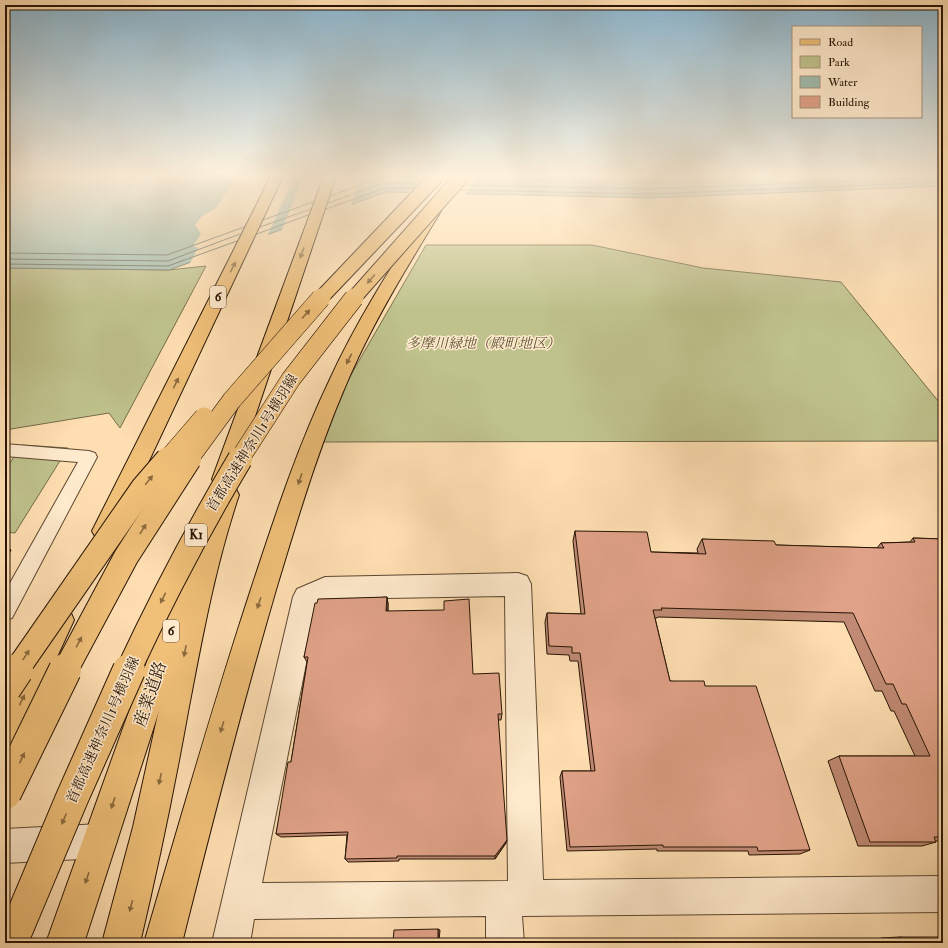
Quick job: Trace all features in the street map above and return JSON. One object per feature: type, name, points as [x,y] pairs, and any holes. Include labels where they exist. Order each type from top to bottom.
[{"type":"main road","name":"6","points":[[5,735],[255,220]]},
{"type":"main road","name":"6","points":[[250,425],[316,220]]},
{"type":"main road","points":[[5,688],[29,650],[77,581],[143,488],[168,457],[220,398],[287,335],[395,220]]},
{"type":"main road","name":"首都高速神奈川1号横羽線","points":[[11,943],[82,775],[151,622],[250,425],[317,342],[423,220]]},
{"type":"main road","points":[[163,943],[208,773],[254,621],[310,449],[340,377],[366,324],[429,220]]},
{"type":"main road","points":[[5,794],[54,691],[99,604],[138,537],[173,481],[206,434],[287,335]]},
{"type":"main road","name":"産業道路","points":[[65,943],[100,841],[250,425]]},
{"type":"main road","points":[[121,943],[138,881],[191,624],[205,567],[221,514],[235,478],[250,425]]},
{"type":"street","points":[[231,943],[306,597],[326,588],[518,584],[515,898],[505,943]]},
{"type":"street","points":[[5,846],[100,841]]},
{"type":"street","points":[[239,901],[943,894]]},
{"type":"lane","points":[[5,450],[89,457],[5,610]]},
{"type":"green space","name":"多摩川緑地（殿町地区）","points":[[426,245],[592,245],[703,268],[841,282],[943,407],[943,441],[312,442]]},
{"type":"green space","points":[[206,266],[120,428],[109,413],[5,430],[5,268],[169,270]]},
{"type":"green space","points":[[22,445],[68,448],[15,533],[5,532],[5,470]]},
{"type":"water","points":[[5,220],[307,220],[169,270],[5,268]]},
{"type":"pier","points":[[199,220],[274,220],[267,237],[189,265],[198,248],[193,246],[201,234],[195,225]]},
{"type":"pier","points":[[286,220],[313,220],[281,232]]},
{"type":"building","points":[[575,531],[647,532],[651,552],[706,554],[702,539],[774,541],[776,545],[884,548],[881,543],[915,542],[913,538],[943,539],[943,837],[934,837],[936,842],[870,842],[839,756],[930,756],[906,704],[902,704],[893,684],[886,684],[853,613],[661,608],[662,610],[653,610],[670,681],[704,681],[705,686],[756,686],[810,850],[758,851],[757,847],[663,847],[663,845],[570,847],[562,771],[595,771],[580,653],[572,653],[572,647],[549,646],[547,613],[585,614]]},
{"type":"building","points":[[387,597],[386,611],[444,610],[444,601],[469,599],[473,674],[499,673],[502,714],[498,714],[507,840],[495,856],[397,856],[397,858],[345,859],[348,832],[276,834],[288,762],[291,762],[308,657],[304,657],[315,603],[317,603],[318,599]]},
{"type":"building","points":[[438,929],[438,941],[466,941],[466,943],[339,943],[393,941],[394,930]]},
{"type":"building","points":[[899,937],[943,937],[943,943],[901,943]]}]
